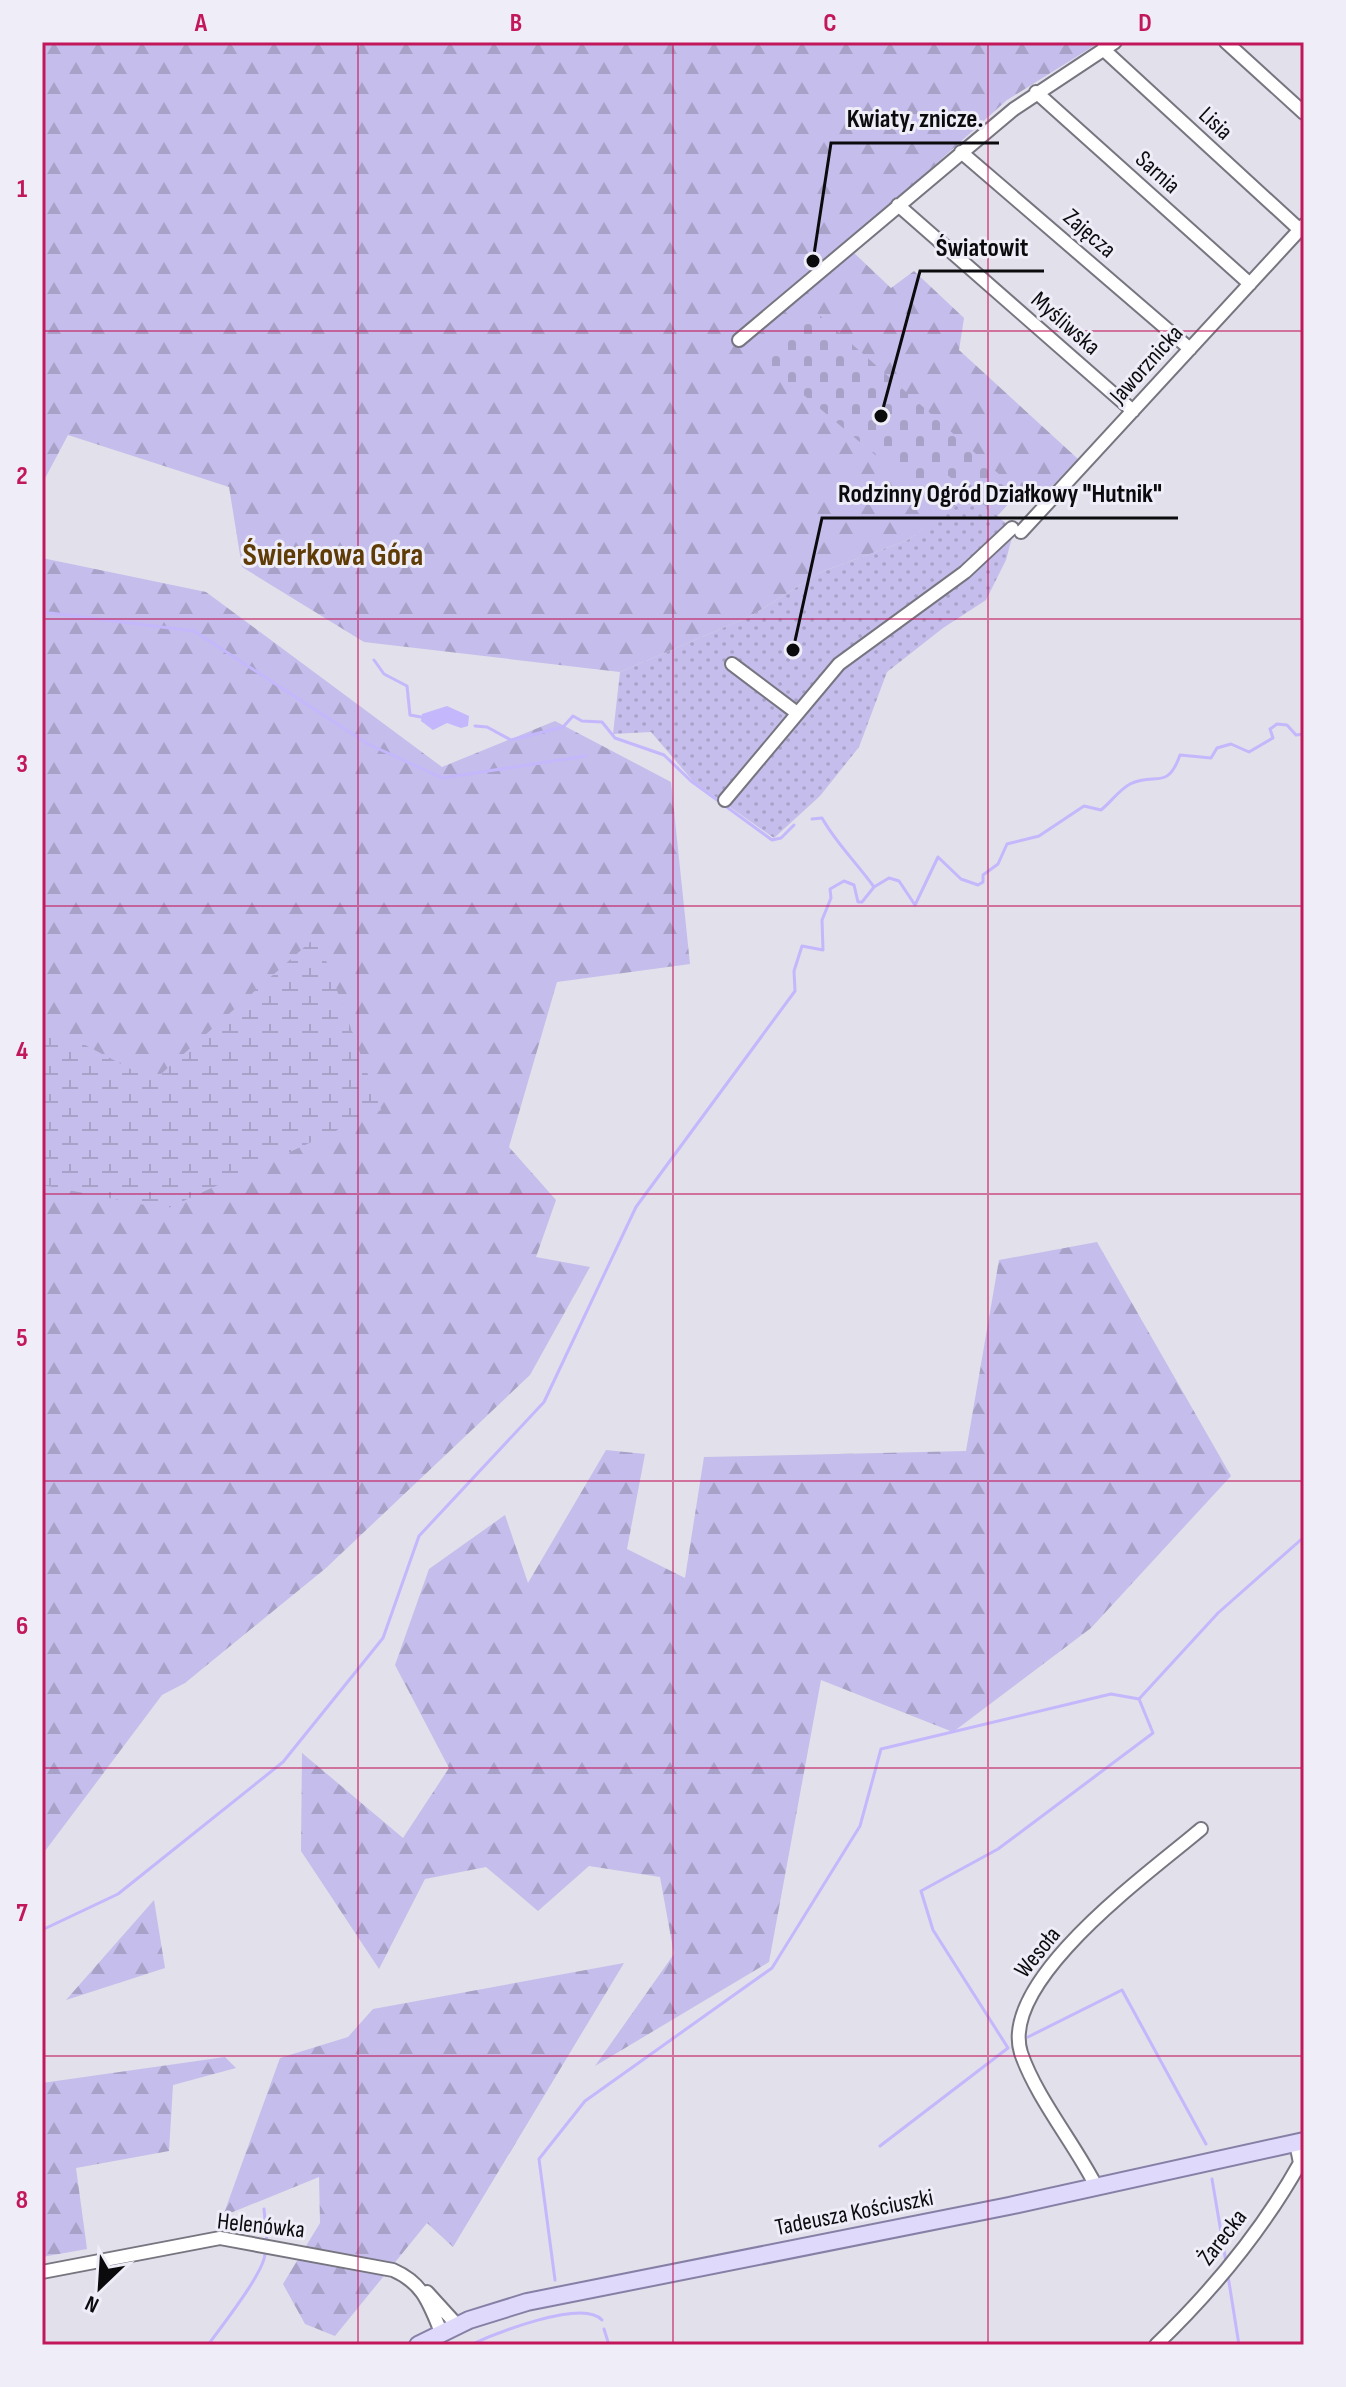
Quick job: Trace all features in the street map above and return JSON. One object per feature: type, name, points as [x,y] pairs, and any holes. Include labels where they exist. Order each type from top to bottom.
[{"type":"main road","name":"Tadeusza Kościuszki","points":[[418,2345],[457,2325],[547,2297],[1300,2142]]},
{"type":"street","points":[[1226,42],[1304,113]]},
{"type":"street","points":[[739,340],[1036,92],[1109,46]]},
{"type":"street","name":"Lisia","points":[[1109,46],[1302,228]]},
{"type":"street","name":"Sarnia","points":[[1036,92],[1250,284]]},
{"type":"street","name":"Zajęcza","points":[[961,152],[1190,349]]},
{"type":"street","name":"Myśliwska","points":[[898,205],[1133,411]]},
{"type":"street","name":"Jaworznicka","points":[[725,800],[839,664],[965,572],[1016,530],[1133,411],[1302,228]]},
{"type":"street","points":[[732,664],[797,713]]},
{"type":"street","name":"Wesoła","points":[[1096,2186],[1022,2055],[1019,2028],[1029,1996],[1042,1974],[1076,1937],[1201,1829]]},
{"type":"street","name":"Żarecka","points":[[1156,2345],[1229,2267],[1273,2207],[1300,2163],[1300,2142]]},
{"type":"street","name":"Helenówka","points":[[42,2272],[220,2238],[258,2242],[393,2270],[440,2302],[457,2325]]},
{"type":"street","points":[[423,2289],[441,2332]]},
{"type":"green space","points":[[42,42],[1100,42],[1007,100],[839,251],[853,252],[891,288],[914,271],[964,318],[959,350],[1078,459],[1034,505],[1019,492],[997,516],[971,495],[908,540],[821,572],[751,616],[620,672],[364,642],[242,567],[229,487],[68,435],[42,484]]},
{"type":"green space","points":[[810,307],[1019,492],[997,516],[944,472],[923,495],[762,360]]},
{"type":"green space","points":[[971,494],[1014,530],[1006,560],[986,600],[943,628],[887,672],[859,747],[820,796],[774,838],[693,781],[651,732],[613,734],[620,672],[751,616],[821,572],[908,540]]},
{"type":"green space","points":[[42,558],[206,592],[442,767],[555,721],[671,782],[690,964],[557,982],[509,1147],[556,1200],[536,1257],[590,1267],[530,1375],[326,1568],[185,1683],[162,1695],[42,1855]]},
{"type":"green space","points":[[317,936],[381,1110],[166,1209],[42,1185],[42,1022],[153,1081]]},
{"type":"green space","points":[[1097,1242],[1231,1476],[1091,1628],[953,1732],[821,1680],[769,1962],[595,2066],[674,1954],[660,1877],[589,1866],[538,1911],[486,1867],[425,1879],[379,1969],[301,1851],[302,1753],[403,1838],[449,1768],[395,1665],[429,1569],[505,1515],[528,1583],[606,1450],[645,1454],[627,1549],[685,1578],[704,1457],[966,1451],[999,1260]]},
{"type":"green space","points":[[154,1900],[165,1968],[66,2000]]},
{"type":"green space","points":[[624,1963],[453,2247],[427,2223],[335,2336],[305,2324],[283,2284],[320,2223],[319,2177],[223,2216],[280,2058],[348,2037],[373,2009]]},
{"type":"green space","points":[[225,2057],[236,2068],[173,2085],[169,2151],[76,2168],[87,2249],[42,2257],[42,2083]]},
{"type":"shaded area","points":[[447,706],[469,716],[468,726],[461,728],[447,723],[433,730],[421,721],[422,714]]},
{"type":"waterway","points":[[42,612],[194,631],[368,744],[442,778],[586,756]]},
{"type":"waterway","points":[[374,660],[384,674],[407,686],[410,715],[421,717]]},
{"type":"waterway","points":[[475,726],[487,727],[511,740],[563,727],[573,716],[582,721],[602,722],[615,738],[664,755],[691,781],[772,840],[781,838],[794,825]]},
{"type":"waterway","points":[[42,1930],[118,1894],[283,1762],[383,1638],[419,1536],[544,1402],[636,1207],[795,991],[794,971],[802,946],[823,950],[822,920],[831,898],[830,889],[844,881],[854,885],[858,902],[862,902],[874,887],[889,878],[899,881],[915,905],[938,857],[961,879],[978,885],[983,882],[983,875],[998,864],[1007,844],[1039,836],[1084,806],[1101,810],[1130,784],[1165,777],[1180,755],[1211,758],[1217,748],[1231,744],[1249,752],[1273,738],[1270,729],[1277,724],[1287,725],[1296,735],[1304,734]]},
{"type":"waterway","points":[[812,819],[822,818],[874,887]]},
{"type":"waterway","points":[[880,2146],[1008,2048],[933,1930],[921,1891],[998,1849],[1153,1733],[1139,1699],[1218,1613],[1304,1537]]},
{"type":"waterway","points":[[555,2280],[539,2159],[585,2101],[772,1968],[860,1826],[881,1749],[1111,1694],[1139,1699]]},
{"type":"waterway","points":[[1028,2037],[1122,1990],[1206,2144]]},
{"type":"waterway","points":[[1212,2179],[1226,2262]]},
{"type":"waterway","points":[[264,2209],[267,2241]]},
{"type":"waterway","points":[[208,2345],[259,2271],[265,2252]]},
{"type":"waterway","points":[[1228,2276],[1239,2345]]},
{"type":"waterway","points":[[470,2345],[517,2326],[558,2315],[592,2314],[602,2320]]},
{"type":"waterway","points":[[604,2329],[609,2345]]},
{"type":"place","name":"Kwiaty, znicze.","points":[[813,261]]},
{"type":"place","name":"Światowit","points":[[881,416]]},
{"type":"place","name":"Rodzinny Ogród Działkowy \"Hutnik\"","points":[[793,650]]},
{"type":"district","name":"Świerkowa Góra","points":[[333,554]]}]
